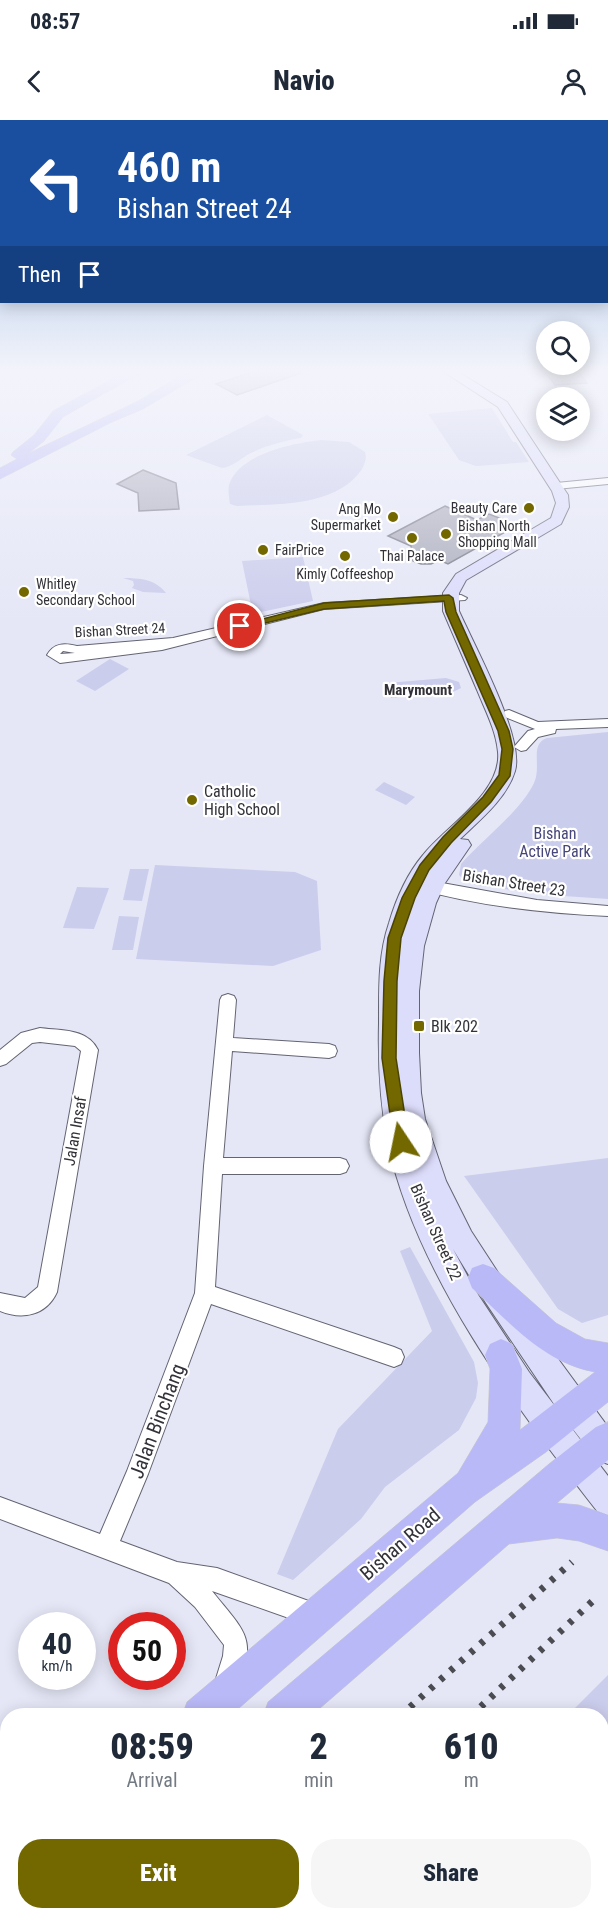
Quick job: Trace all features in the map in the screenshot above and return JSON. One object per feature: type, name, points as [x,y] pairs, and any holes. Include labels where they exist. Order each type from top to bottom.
[{"type":"main road","points":[[0,466],[17,454]]},
{"type":"main road","points":[[0,474],[39,454]]},
{"type":"main road","points":[[538,454],[561,485]]},
{"type":"main road","points":[[455,598],[451,589],[461,577],[556,520],[564,506],[564,499],[561,485],[543,454]]},
{"type":"main road","name":"Bishan Street 22","points":[[455,598],[509,714],[521,747],[522,758],[517,780],[452,856],[425,885],[408,898],[395,938],[390,981],[389,1058],[396,1121],[406,1164],[432,1230],[465,1298],[501,1354],[563,1417],[599,1449],[608,1500]]},
{"type":"main road","name":"Bishan Street 22","points":[[455,598],[451,612],[503,731],[507,749],[507,764],[505,776],[487,799],[447,840],[424,868],[425,885],[411,953],[408,1010],[412,1116],[432,1178],[453,1226],[563,1417]]},
{"type":"main road","points":[[483,1278],[545,1334],[580,1354],[608,1359]]},
{"type":"main road","points":[[463,1490],[488,1456],[505,1426],[506,1369],[501,1354]]},
{"type":"main road","name":"Bishan Road","points":[[211,1707],[463,1490],[608,1382]]},
{"type":"main road","points":[[291,1708],[503,1527],[599,1449]]},
{"type":"main road","points":[[503,1527],[557,1520],[579,1523],[608,1533]]},
{"type":"street","points":[[561,485],[608,481]]},
{"type":"street","name":"Bishan Street 24","points":[[173,642],[76,650],[61,647],[53,655],[60,659],[162,646],[324,606],[455,598]]},
{"type":"street","points":[[509,714],[522,722],[537,726],[577,722],[608,723]]},
{"type":"street","points":[[521,747],[528,737],[540,731],[583,728],[592,724]]},
{"type":"street","name":"Bishan Street 23","points":[[425,885],[516,903],[569,910],[608,911]]},
{"type":"street","name":"Jalan Binchang","points":[[105,1548],[137,1474],[205,1293],[213,1166],[228,1000]]},
{"type":"street","name":"Jalan Insaf","points":[[0,1059],[27,1038],[40,1035],[75,1039],[84,1042],[90,1050],[47,1292],[32,1307],[16,1309],[0,1302]]},
{"type":"street","points":[[224,1044],[329,1051]]},
{"type":"street","points":[[213,1166],[340,1166]]},
{"type":"street","points":[[205,1293],[394,1357]]},
{"type":"street","points":[[0,1508],[177,1574],[217,1581],[318,1617]]},
{"type":"street","points":[[177,1574],[203,1599],[236,1641],[235,1656],[211,1707]]},
{"type":"green space","points":[[250,454],[230,466],[222,468],[186,455]]},
{"type":"green space","points":[[264,454],[365,454],[366,458],[362,469],[351,481],[337,491],[322,497],[269,505],[237,506],[230,504],[229,485],[234,474]]},
{"type":"green space","points":[[455,454],[524,454],[529,462],[476,466],[459,460]]},
{"type":"green space","points":[[303,557],[313,601],[261,612],[251,605],[242,561]]},
{"type":"green space","points":[[123,578],[147,580],[162,588],[166,593],[143,592],[132,588],[133,581]]},
{"type":"green space","points":[[110,659],[129,669],[95,691],[76,681]]},
{"type":"green space","points":[[446,678],[459,682],[461,688],[451,693],[391,698],[387,683]]},
{"type":"green space","name":"Bishan Active Park","points":[[608,732],[608,899],[549,895],[466,882],[459,875],[461,864],[511,815],[534,783],[538,745],[547,738]]},
{"type":"green space","points":[[384,782],[415,797],[406,805],[375,790]]},
{"type":"green space","points":[[155,865],[295,872],[317,881],[321,950],[273,966],[136,959]]},
{"type":"green space","points":[[130,869],[149,869],[142,901],[123,900]]},
{"type":"green space","points":[[77,887],[109,888],[94,929],[63,928]]},
{"type":"green space","points":[[119,916],[139,917],[133,950],[112,950]]},
{"type":"green space","points":[[608,1158],[608,1315],[582,1323],[558,1309],[464,1176]]},
{"type":"green space","points":[[410,1247],[474,1362],[478,1383],[476,1398],[459,1430],[385,1487],[361,1519],[293,1580],[277,1574],[338,1429],[432,1331],[400,1251]]},
{"type":"green space","points":[[608,1675],[608,1708],[575,1708]]},
{"type":"building","points":[[143,470],[176,483],[179,509],[139,511],[138,493],[117,484]]},
{"type":"building","name":"Bishan North Shopping Mall","points":[[445,506],[477,520],[489,514],[502,519],[505,532],[448,564],[439,560],[431,564],[413,561],[411,546],[388,536]]},
{"type":"railway","points":[[409,1708],[572,1562]]},
{"type":"railway","points":[[479,1708],[598,1596]]},
{"type":"place","name":"Beauty Care","points":[[529,508]]},
{"type":"place","name":"Ang Mo Supermarket","points":[[393,517]]},
{"type":"place","name":"Bishan North Shopping Mall","points":[[446,534]]},
{"type":"place","name":"Thai Palace","points":[[412,538]]},
{"type":"place","name":"FairPrice","points":[[263,550]]},
{"type":"place","name":"Kimly Coffeeshop","points":[[345,556]]},
{"type":"place","name":"Whitley Secondary School","points":[[24,592]]},
{"type":"place","name":"Catholic High School","points":[[192,800]]},
{"type":"place","name":"Blk 202","points":[[419,1026]]},
{"type":"district","name":"Marymount","points":[[418,690]]},
{"type":"route","points":[[240,626],[324,606],[449,598],[451,612],[503,731],[507,749],[505,776],[424,868],[408,898],[395,938],[390,981],[389,1058],[396,1121],[401,1142]]}]
